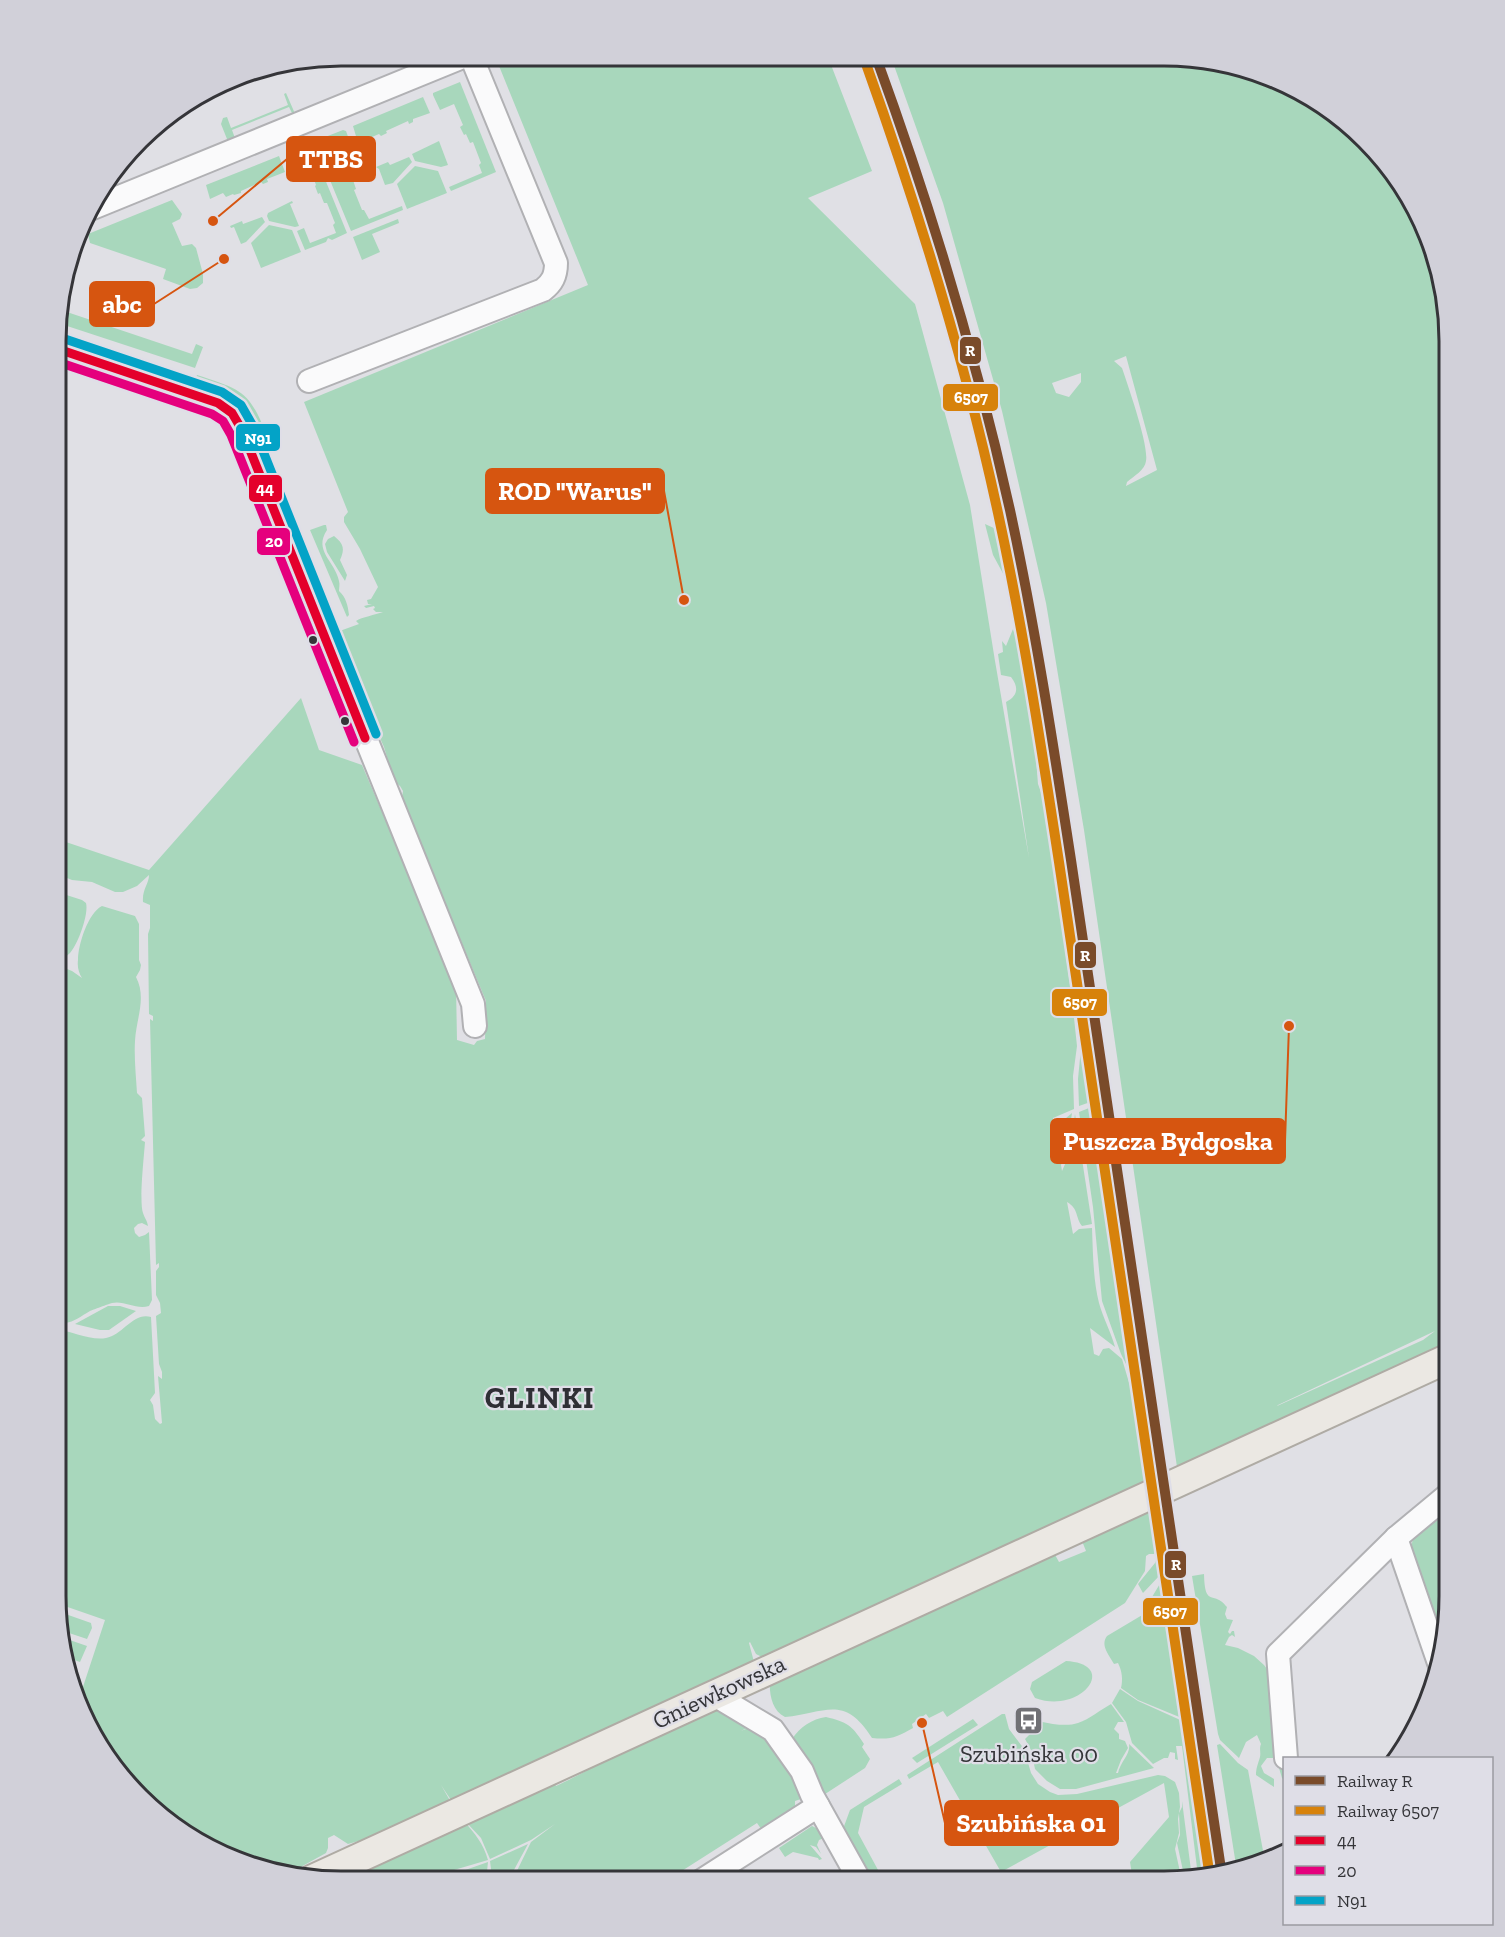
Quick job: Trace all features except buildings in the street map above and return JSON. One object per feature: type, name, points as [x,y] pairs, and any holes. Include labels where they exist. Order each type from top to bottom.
[{"type":"main road","name":"Gniewkowska","points":[[332,1871],[1439,1363]]},
{"type":"street","points":[[102,204],[440,66]]},
{"type":"street","points":[[309,381],[543,290],[551,284],[556,263],[475,66]]},
{"type":"street","points":[[66,352],[218,403],[236,417],[473,1004],[476,1026]]},
{"type":"street","points":[[1286,1757],[1278,1654],[1396,1538],[1439,1502]]},
{"type":"street","points":[[1396,1538],[1434,1649]]},
{"type":"street","points":[[713,1695],[773,1730],[802,1771],[818,1806],[854,1871]]},
{"type":"street","points":[[717,1871],[818,1806]]},
{"type":"green space","points":[[499,66],[831,66],[872,171],[808,198],[915,304],[970,505],[1029,858],[1006,702],[1013,697],[1016,688],[1011,677],[1001,675],[998,654],[1003,652],[1002,641],[1006,646],[1013,629],[1018,644],[1038,784],[1044,801],[1077,1046],[1073,1076],[1074,1109],[1053,1118],[1056,1136],[1059,1124],[1072,1113],[1067,1147],[1061,1165],[1062,1171],[1069,1155],[1075,1114],[1092,1224],[1082,1226],[1075,1210],[1067,1202],[1073,1234],[1079,1229],[1092,1228],[1097,1294],[1115,1347],[1090,1328],[1094,1354],[1099,1356],[1103,1349],[1109,1348],[1122,1359],[1133,1396],[1146,1421],[1150,1457],[1156,1478],[762,1657],[756,1654],[750,1642],[754,1662],[453,1803],[441,1785],[452,1804],[388,1831],[348,1844],[334,1835],[328,1838],[326,1853],[299,1868],[287,1866],[219,1843],[188,1825],[146,1791],[112,1749],[94,1718],[82,1689],[105,1620],[67,1607],[66,1332],[100,1339],[106,1338],[118,1333],[139,1318],[151,1317],[155,1393],[150,1400],[155,1419],[160,1424],[162,1423],[158,1376],[162,1379],[162,1372],[159,1364],[156,1316],[161,1313],[156,1295],[156,1271],[159,1263],[156,1265],[150,1019],[153,1021],[153,1016],[149,1014],[150,905],[143,902],[149,875],[137,886],[123,892],[115,892],[92,882],[72,880],[66,878],[66,842],[149,870],[301,698],[319,750],[362,765],[456,986],[457,1040],[474,1045],[477,1041],[485,1039],[486,1001],[433,874],[420,853],[402,797],[403,791],[394,781],[384,747],[363,700],[359,682],[361,682],[337,632],[359,624],[356,621],[383,612],[376,612],[373,609],[374,606],[366,608],[364,606],[372,604],[368,604],[367,600],[371,599],[378,587],[344,522],[344,517],[348,512],[304,402],[588,285]]},
{"type":"green space","points":[[894,66],[1164,66],[1200,68],[1235,75],[1286,94],[1332,123],[1359,146],[1382,173],[1411,219],[1434,287],[1439,341],[1439,1348],[1177,1467],[1084,830],[1046,603],[1002,411],[943,203]],"holes":[[[1126,356],[1157,470],[1126,486],[1127,482],[1144,467],[1146,461],[1144,442],[1122,368],[1114,361]],[[1081,373],[1081,382],[1069,397],[1056,393],[1052,383]],[[1435,1331],[1423,1340],[1277,1406],[1278,1405]]]},
{"type":"green space","points":[[460,82],[496,172],[451,191],[449,187],[482,173],[479,165],[481,163],[473,142],[470,143],[460,127],[463,125],[454,104],[440,110],[433,95],[433,93]]},
{"type":"green space","points":[[286,93],[296,116],[294,117],[289,107],[232,130],[236,141],[227,139],[221,124],[223,118],[227,117],[231,128],[288,105],[284,94]]},
{"type":"green space","points":[[423,97],[430,113],[413,119],[413,122],[409,124],[408,121],[386,131],[387,133],[381,136],[379,134],[358,143],[353,126]]},
{"type":"green space","points":[[343,130],[346,131],[351,145],[339,151],[347,171],[350,171],[362,210],[369,219],[402,206],[403,210],[351,231],[315,144],[315,141]]},
{"type":"green space","points":[[439,141],[448,165],[441,167],[415,161],[412,154]]},
{"type":"green space","points":[[309,143],[347,233],[332,240],[328,238],[326,242],[305,250],[297,231],[304,228],[310,243],[336,233],[333,225],[335,223],[327,203],[324,203],[320,193],[318,194],[308,163],[293,169],[287,154]]},
{"type":"green space","points":[[279,156],[285,172],[267,179],[268,182],[263,184],[261,182],[241,191],[241,193],[226,197],[223,193],[210,199],[206,185]]},
{"type":"green space","points":[[409,157],[412,162],[393,183],[385,185],[376,167],[388,162],[390,165]]},
{"type":"green space","points":[[415,166],[438,171],[447,193],[407,209],[397,184]]},
{"type":"green space","points":[[172,200],[182,214],[180,219],[172,223],[182,246],[192,244],[196,248],[203,274],[203,283],[197,288],[190,289],[163,279],[166,269],[90,243],[88,234]]},
{"type":"green space","points":[[292,201],[293,203],[290,204],[299,226],[269,221],[268,213]]},
{"type":"green space","points":[[262,217],[265,222],[246,242],[241,244],[234,227],[230,226]]},
{"type":"green space","points":[[398,219],[399,223],[372,234],[380,252],[362,260],[353,237]]},
{"type":"green space","points":[[269,225],[292,230],[301,252],[261,268],[251,243]]},
{"type":"green space","points":[[68,312],[192,354],[196,344],[203,347],[195,368],[67,326]]},
{"type":"green space","points":[[197,375],[224,384],[249,400],[267,436],[255,439],[193,385]]},
{"type":"green space","points":[[985,524],[1005,530],[1045,743],[1099,1099],[1079,1106],[1078,1079],[1081,1048],[1077,1005],[1022,645],[1011,610],[1008,589],[1012,589],[1012,580],[1006,579],[993,555]]},
{"type":"green space","points":[[324,525],[327,530],[322,544],[337,574],[339,591],[347,605],[349,615],[347,617],[310,530]]},
{"type":"green space","points":[[334,536],[343,547],[340,560],[347,575],[345,581],[327,552],[325,544]]},
{"type":"green space","points":[[66,895],[82,900],[86,903],[87,908],[82,929],[66,956]]},
{"type":"green space","points":[[102,906],[135,916],[139,924],[141,965],[136,977],[141,1001],[135,1060],[137,1093],[142,1098],[145,1136],[141,1140],[145,1142],[142,1207],[148,1226],[142,1223],[134,1228],[139,1237],[149,1232],[152,1300],[149,1306],[144,1307],[112,1303],[66,1322],[66,969],[82,978],[78,970],[78,954],[88,922]]},
{"type":"green space","points":[[1099,1104],[1153,1458],[1145,1413],[1134,1394],[1128,1368],[1102,1301],[1093,1207],[1079,1112]]},
{"type":"green space","points":[[108,1306],[120,1306],[136,1311],[109,1330],[75,1324]]},
{"type":"green space","points":[[1160,1506],[1159,1545],[1154,1554],[1146,1556],[1145,1571],[1125,1603],[947,1717],[943,1711],[929,1718],[926,1714],[912,1724],[913,1728],[903,1734],[879,1739],[872,1738],[862,1724],[843,1711],[823,1710],[785,1717],[774,1706],[770,1681],[1054,1553],[1059,1562],[1086,1551],[1082,1541]]},
{"type":"green space","points":[[1439,1508],[1437,1634],[1410,1552],[1415,1530]]},
{"type":"green space","points":[[1162,1546],[1171,1573],[1160,1575],[1143,1593],[1138,1584],[1155,1563]]},
{"type":"green space","points":[[1204,1574],[1208,1595],[1218,1599],[1227,1607],[1225,1614],[1227,1619],[1233,1620],[1228,1632],[1230,1634],[1234,1631],[1235,1637],[1232,1635],[1229,1637],[1225,1645],[1238,1648],[1254,1656],[1270,1673],[1283,1779],[1276,1758],[1267,1758],[1261,1766],[1264,1773],[1274,1779],[1274,1787],[1256,1775],[1261,1744],[1257,1735],[1246,1742],[1239,1758],[1220,1740],[1192,1576]]},
{"type":"green space","points":[[1161,1582],[1163,1593],[1174,1590],[1194,1727],[1189,1721],[1138,1700],[1121,1688],[1122,1678],[1118,1663],[1114,1664],[1104,1643],[1107,1636],[1154,1608],[1152,1597]]},
{"type":"green space","points":[[67,1615],[91,1623],[92,1628],[87,1639],[68,1633]]},
{"type":"green space","points":[[69,1640],[87,1646],[80,1662],[73,1660]]},
{"type":"green space","points":[[1066,1661],[1082,1664],[1090,1670],[1092,1679],[1088,1687],[1079,1695],[1067,1700],[1052,1701],[1035,1698],[1030,1689],[1032,1682]]},
{"type":"green space","points":[[1120,1689],[1138,1701],[1187,1723],[1195,1734],[1214,1867],[1197,1869],[1182,1746],[1176,1746],[1178,1760],[1175,1759],[1175,1753],[1170,1752],[1168,1758],[1153,1764],[1132,1743],[1126,1722],[1112,1703]]},
{"type":"green space","points":[[1111,1704],[1124,1722],[1118,1722],[1114,1729],[1119,1734],[1119,1739],[1125,1741],[1128,1748],[1116,1773],[1127,1755],[1129,1744],[1154,1768],[1076,1789],[1060,1789],[1047,1781],[1035,1769],[1031,1750],[1025,1739],[1030,1734],[1026,1730],[1021,1734],[1014,1715],[1046,1723],[1071,1725],[1087,1719]]},
{"type":"green space","points":[[716,1708],[752,1725],[741,1731],[753,1726],[779,1747],[804,1802],[801,1799],[795,1801],[795,1806],[799,1811],[764,1833],[757,1823],[682,1871],[517,1871],[531,1842],[555,1824],[531,1840],[490,1859],[481,1838],[466,1822],[544,1787],[555,1784],[556,1786],[599,1762]]},
{"type":"green space","points":[[1005,1714],[1009,1729],[1024,1749],[1031,1773],[1038,1784],[1050,1792],[1058,1795],[1077,1794],[1158,1775],[1175,1782],[1180,1807],[1179,1833],[1175,1849],[1180,1870],[1131,1871],[1130,1862],[1169,1817],[1164,1783],[1000,1871],[938,1762],[909,1779],[907,1775]]},
{"type":"green space","points":[[826,1717],[852,1728],[864,1744],[862,1747],[870,1759],[865,1768],[819,1798],[792,1739],[807,1724]]},
{"type":"green space","points":[[973,1719],[978,1725],[917,1763],[912,1758]]},
{"type":"green space","points":[[1220,1744],[1248,1770],[1263,1852],[1235,1862],[1217,1745]]},
{"type":"green space","points":[[899,1779],[902,1784],[864,1807],[858,1833],[879,1871],[866,1871],[843,1829],[850,1810]]},
{"type":"green space","points":[[1182,1801],[1191,1870],[1183,1870],[1177,1843],[1180,1835],[1179,1813]]},
{"type":"green space","points":[[464,1821],[481,1844],[488,1860],[452,1871],[358,1871]]},
{"type":"green space","points":[[812,1826],[818,1829],[824,1838],[819,1840],[817,1845],[821,1854],[816,1847],[810,1845],[822,1859],[793,1852],[785,1857],[779,1848]]},
{"type":"green space","points":[[528,1844],[513,1871],[490,1871],[490,1861]]},
{"type":"green space","points":[[488,1862],[487,1871],[462,1871]]},
{"type":"rail line","name":"6507","points":[[867,66],[922,228],[971,398],[1016,600],[1059,862],[1208,1868]]},
{"type":"rail line","name":"R","points":[[879,66],[915,169],[967,338],[997,452],[1028,597],[1071,860],[1220,1865]]},
{"type":"transit line","name":"N91","points":[[66,339],[222,392],[241,405],[253,426],[376,734]]},
{"type":"transit line","name":"44","points":[[66,352],[218,403],[232,413],[242,430],[365,738]]},
{"type":"transit line","name":"20","points":[[66,365],[212,414],[223,421],[231,435],[354,742]]},
{"type":"place","name":"TTBS","points":[[213,221]]},
{"type":"place","name":"abc","points":[[224,259]]},
{"type":"place","name":"ROD \"Warus\"","points":[[684,600]]},
{"type":"place","name":"Puszcza Bydgoska","points":[[1289,1026]]},
{"type":"place","name":"Szubińska 00","points":[[1029,1721]]},
{"type":"place","name":"Szubińska 01","points":[[922,1723]]},
{"type":"district","name":"GLINKI","points":[[540,1398]]}]
